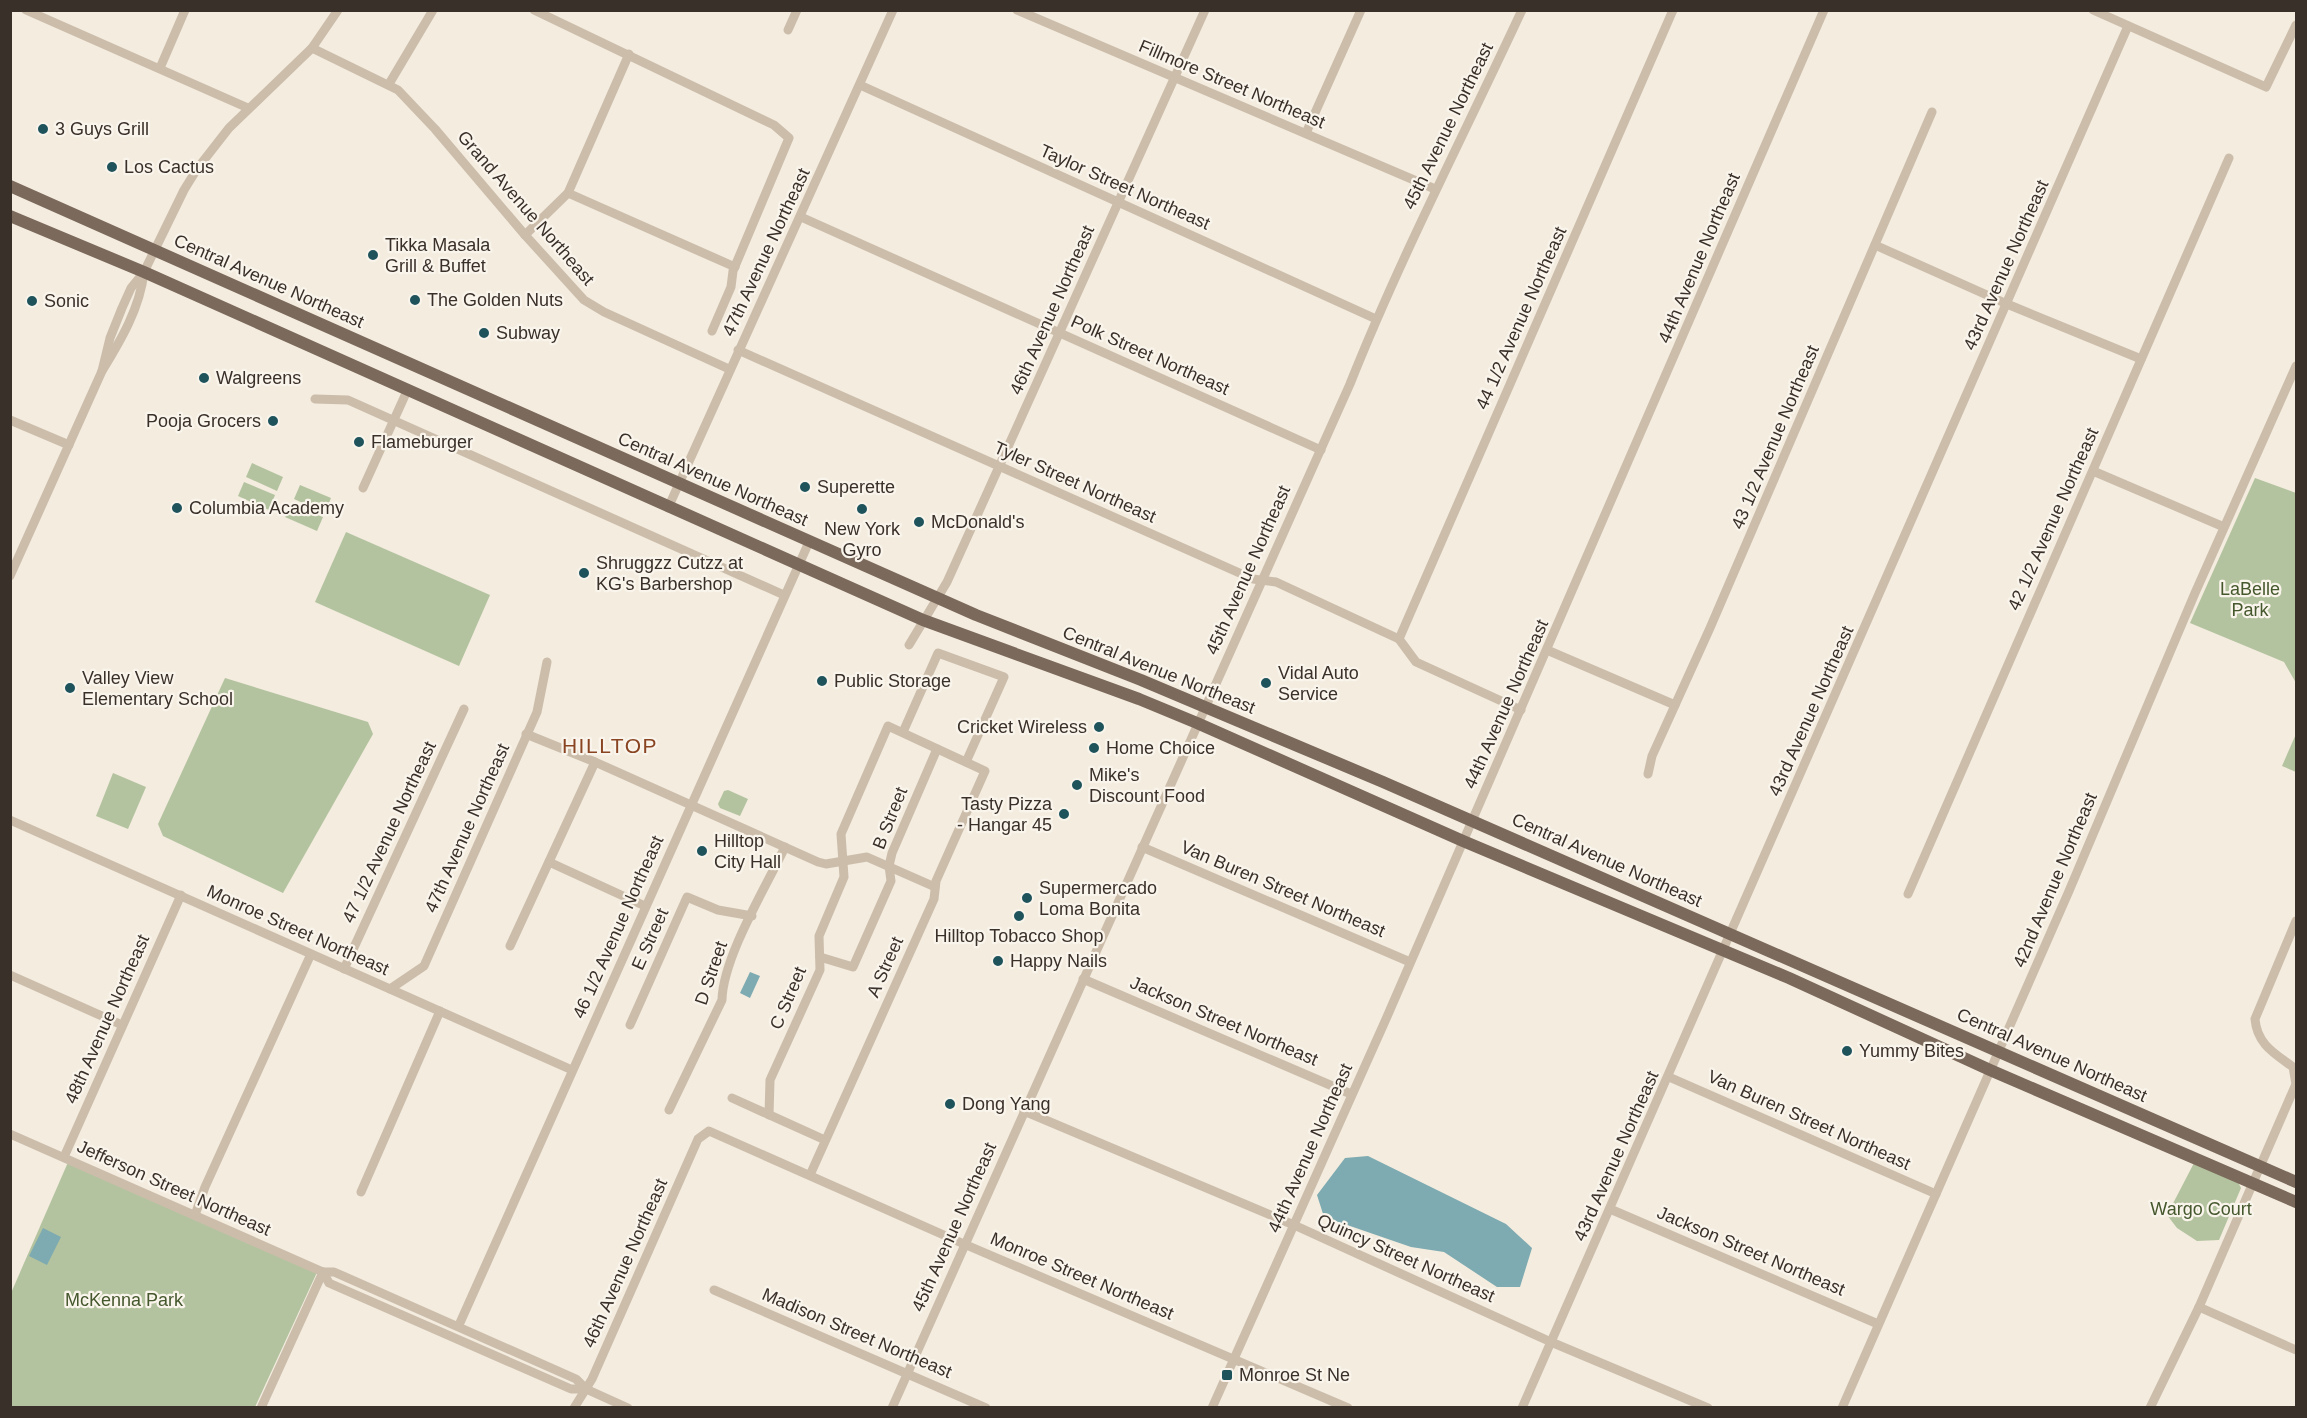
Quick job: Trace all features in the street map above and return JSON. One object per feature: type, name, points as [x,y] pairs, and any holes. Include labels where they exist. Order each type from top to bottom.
[{"type":"main road","name":"Central Avenue Northeast","points":[[10,186],[937,598],[1472,821],[2296,1182]]},
{"type":"main road","name":"Central Avenue Northeast","points":[[10,216],[144,272],[922,620],[1139,699],[1197,723],[1463,841],[1725,951],[1892,1024],[1990,1070],[2296,1203]]},
{"type":"main road","points":[[2123,1128],[2131,1110]]},
{"type":"street","points":[[26,10],[248,108]]},
{"type":"street","points":[[160,68],[186,10]]},
{"type":"street","points":[[10,576],[102,371],[110,338],[131,288],[144,272],[197,169],[248,108],[312,48],[338,10]]},
{"type":"street","points":[[389,84],[433,10]]},
{"type":"street","points":[[534,10],[774,125],[789,138],[735,267],[731,287],[712,331]]},
{"type":"street","points":[[788,30],[797,10]]},
{"type":"street","name":"47th Avenue Northeast","points":[[668,508],[893,10]]},
{"type":"street","name":"Fillmore Street Northeast","points":[[1017,10],[1435,189]]},
{"type":"street","name":"46th Avenue Northeast","points":[[909,645],[947,582],[1205,10]]},
{"type":"street","points":[[1306,133],[1361,10]]},
{"type":"street","name":"45th Avenue Northeast","points":[[892,1407],[1203,708],[1321,450],[1376,319],[1435,189],[1477,108],[1522,10]]},
{"type":"street","name":"44 1/2 Avenue Northeast","points":[[1399,639],[1673,10]]},
{"type":"street","name":"44th Avenue Northeast","points":[[1212,1407],[1521,710],[1824,10]]},
{"type":"street","points":[[2093,10],[2266,87],[2296,25]]},
{"type":"street","name":"43rd Avenue Northeast","points":[[1522,1407],[1725,951],[2128,26]]},
{"type":"street","name":"Grand Avenue Northeast","points":[[312,48],[389,84],[435,129],[584,300],[604,312],[729,369]]},
{"type":"street","points":[[525,235],[568,193],[629,54]]},
{"type":"street","name":"Taylor Street Northeast","points":[[860,85],[1376,319]]},
{"type":"street","name":"43 1/2 Avenue Northeast","points":[[1648,774],[1652,756],[1932,112]]},
{"type":"street","name":"42 1/2 Avenue Northeast","points":[[1908,894],[2229,158]]},
{"type":"street","points":[[568,193],[735,267]]},
{"type":"street","name":"Polk Street Northeast","points":[[801,217],[1321,450]]},
{"type":"street","points":[[1875,245],[2007,304],[2141,359]]},
{"type":"street","name":"Tyler Street Northeast","points":[[738,350],[1253,579],[1276,582],[1399,639]]},
{"type":"street","name":"42nd Avenue Northeast","points":[[1842,1407],[2296,366]]},
{"type":"street","points":[[363,488],[407,391]]},
{"type":"street","points":[[315,399],[348,400],[784,596]]},
{"type":"street","points":[[10,420],[69,446]]},
{"type":"street","points":[[2092,471],[2224,527]]},
{"type":"street","name":"46 1/2 Avenue Northeast","points":[[459,1325],[809,542]]},
{"type":"street","points":[[1399,639],[1416,662],[1521,710]]},
{"type":"street","points":[[1547,650],[1675,705]]},
{"type":"street","points":[[938,653],[1004,677],[966,762],[903,732],[938,653]]},
{"type":"street","name":"47th Avenue Northeast","points":[[390,990],[424,966],[537,712],[547,662]]},
{"type":"street","name":"47 1/2 Avenue Northeast","points":[[344,969],[464,709]]},
{"type":"street","name":"C Street","points":[[768,1115],[770,1080],[820,970],[819,936],[844,877],[841,834],[888,726],[903,732]]},
{"type":"street","points":[[526,734],[826,864],[867,857],[935,887]]},
{"type":"street","name":"B Street","points":[[820,957],[853,968],[891,881],[889,866],[892,853],[937,749]]},
{"type":"street","points":[[510,946],[595,762]]},
{"type":"street","name":"A Street","points":[[810,1175],[934,899],[935,887],[985,771],[966,762]]},
{"type":"street","name":"Monroe Street Northeast","points":[[10,820],[572,1070]]},
{"type":"street","name":"Van Buren Street Northeast","points":[[1142,846],[1410,962]]},
{"type":"street","name":"D Street","points":[[669,1110],[722,1000],[723,983],[729,961],[786,847]]},
{"type":"street","points":[[549,862],[645,906]]},
{"type":"street","name":"48th Avenue Northeast","points":[[64,1157],[181,895]]},
{"type":"street","name":"E Street","points":[[630,1025],[687,897],[718,910],[752,916]]},
{"type":"street","points":[[2150,1407],[2199,1307],[2296,1084],[2293,1066],[2262,1044],[2256,1030],[2255,1019],[2296,921]]},
{"type":"street","points":[[195,1215],[205,1187],[311,954]]},
{"type":"street","points":[[10,975],[122,1025]]},
{"type":"street","name":"Jackson Street Northeast","points":[[1083,979],[1351,1094]]},
{"type":"street","points":[[361,1192],[440,1011]]},
{"type":"street","name":"Van Buren Street Northeast","points":[[1669,1077],[1936,1194]]},
{"type":"street","points":[[732,1098],[825,1140]]},
{"type":"street","name":"Quincy Street Northeast","points":[[1024,1111],[1294,1225],[1551,1342],[1707,1407]]},
{"type":"street","name":"46th Avenue Northeast","points":[[574,1407],[586,1389],[698,1139],[705,1132]]},
{"type":"street","name":"Monroe Street Northeast","points":[[705,1132],[714,1132],[964,1244],[1348,1407]]},
{"type":"street","name":"Jefferson Street Northeast","points":[[10,1134],[323,1272],[334,1272],[459,1325],[576,1379],[586,1389],[628,1407]]},
{"type":"street","name":"Jackson Street Northeast","points":[[1610,1209],[1878,1324]]},
{"type":"street","points":[[262,1407],[323,1272]]},
{"type":"street","name":"Jefferson Street Northeast","points":[[323,1272],[329,1283],[453,1339],[571,1389],[586,1389]]},
{"type":"street","name":"Madison Street Northeast","points":[[714,1290],[986,1407]]},
{"type":"street","points":[[2199,1307],[2296,1350]]},
{"type":"green space","points":[[252,463],[283,477],[277,491],[246,477]]},
{"type":"green space","name":"LaBelle Park","points":[[2255,478],[2296,493],[2296,683],[2284,662],[2190,623]]},
{"type":"green space","points":[[244,482],[275,495],[269,510],[238,496]]},
{"type":"green space","points":[[300,485],[331,498],[325,513],[294,499]]},
{"type":"green space","points":[[292,503],[323,517],[317,531],[285,517]]},
{"type":"green space","points":[[346,532],[490,595],[459,666],[315,602]]},
{"type":"green space","points":[[225,678],[368,722],[373,734],[283,893],[163,836],[158,824]]},
{"type":"green space","points":[[2296,734],[2296,772],[2282,766]]},
{"type":"green space","points":[[113,773],[146,787],[128,829],[96,816]]},
{"type":"green space","points":[[728,790],[748,799],[740,816],[720,808],[718,804],[724,791]]},
{"type":"green space","name":"McKenna Park","points":[[69,1160],[319,1268],[255,1407],[11,1408],[11,1293]]},
{"type":"green space","name":"Wargo Court","points":[[2194,1163],[2237,1180],[2241,1188],[2219,1240],[2197,1241],[2177,1228],[2167,1215]]},
{"type":"water","points":[[750,972],[760,976],[750,998],[740,993]]},
{"type":"water","points":[[1368,1156],[1506,1224],[1532,1248],[1520,1287],[1497,1287],[1444,1252],[1411,1247],[1324,1217],[1317,1195],[1345,1158]]},
{"type":"water","points":[[43,1228],[61,1237],[47,1265],[29,1256]]},
{"type":"place","name":"3 Guys Grill","points":[[43,129]]},
{"type":"place","name":"Los Cactus","points":[[112,167]]},
{"type":"place","name":"Tikka Masala Grill & Buffet","points":[[373,255]]},
{"type":"place","name":"The Golden Nuts","points":[[415,300]]},
{"type":"place","name":"Sonic","points":[[32,301]]},
{"type":"place","name":"Subway","points":[[484,333]]},
{"type":"place","name":"Walgreens","points":[[204,378]]},
{"type":"place","name":"Pooja Grocers","points":[[273,421]]},
{"type":"place","name":"Flameburger","points":[[359,442]]},
{"type":"place","name":"Superette","points":[[805,487]]},
{"type":"place","name":"Columbia Academy","points":[[177,508]]},
{"type":"place","name":"New York Gyro","points":[[862,509]]},
{"type":"place","name":"McDonald's","points":[[919,522]]},
{"type":"place","name":"Shruggzz Cutzz at KG's Barbershop","points":[[584,573]]},
{"type":"place","name":"Public Storage","points":[[822,681]]},
{"type":"place","name":"Vidal Auto Service","points":[[1266,683]]},
{"type":"place","name":"Valley View Elementary School","points":[[70,688]]},
{"type":"place","name":"Cricket Wireless","points":[[1099,727]]},
{"type":"place","name":"Home Choice","points":[[1094,748]]},
{"type":"place","name":"Mike's Discount Food","points":[[1077,785]]},
{"type":"place","name":"Tasty Pizza - Hangar 45","points":[[1064,814]]},
{"type":"place","name":"Hilltop City Hall","points":[[702,851]]},
{"type":"place","name":"Supermercado Loma Bonita","points":[[1027,898]]},
{"type":"place","name":"Hilltop Tobacco Shop","points":[[1019,916]]},
{"type":"place","name":"Happy Nails","points":[[998,961]]},
{"type":"place","name":"Yummy Bites","points":[[1847,1051]]},
{"type":"place","name":"Dong Yang","points":[[950,1104]]},
{"type":"place","name":"Monroe St Ne","points":[[1227,1375]]},
{"type":"district","name":"HILLTOP","points":[[610,746]]}]
